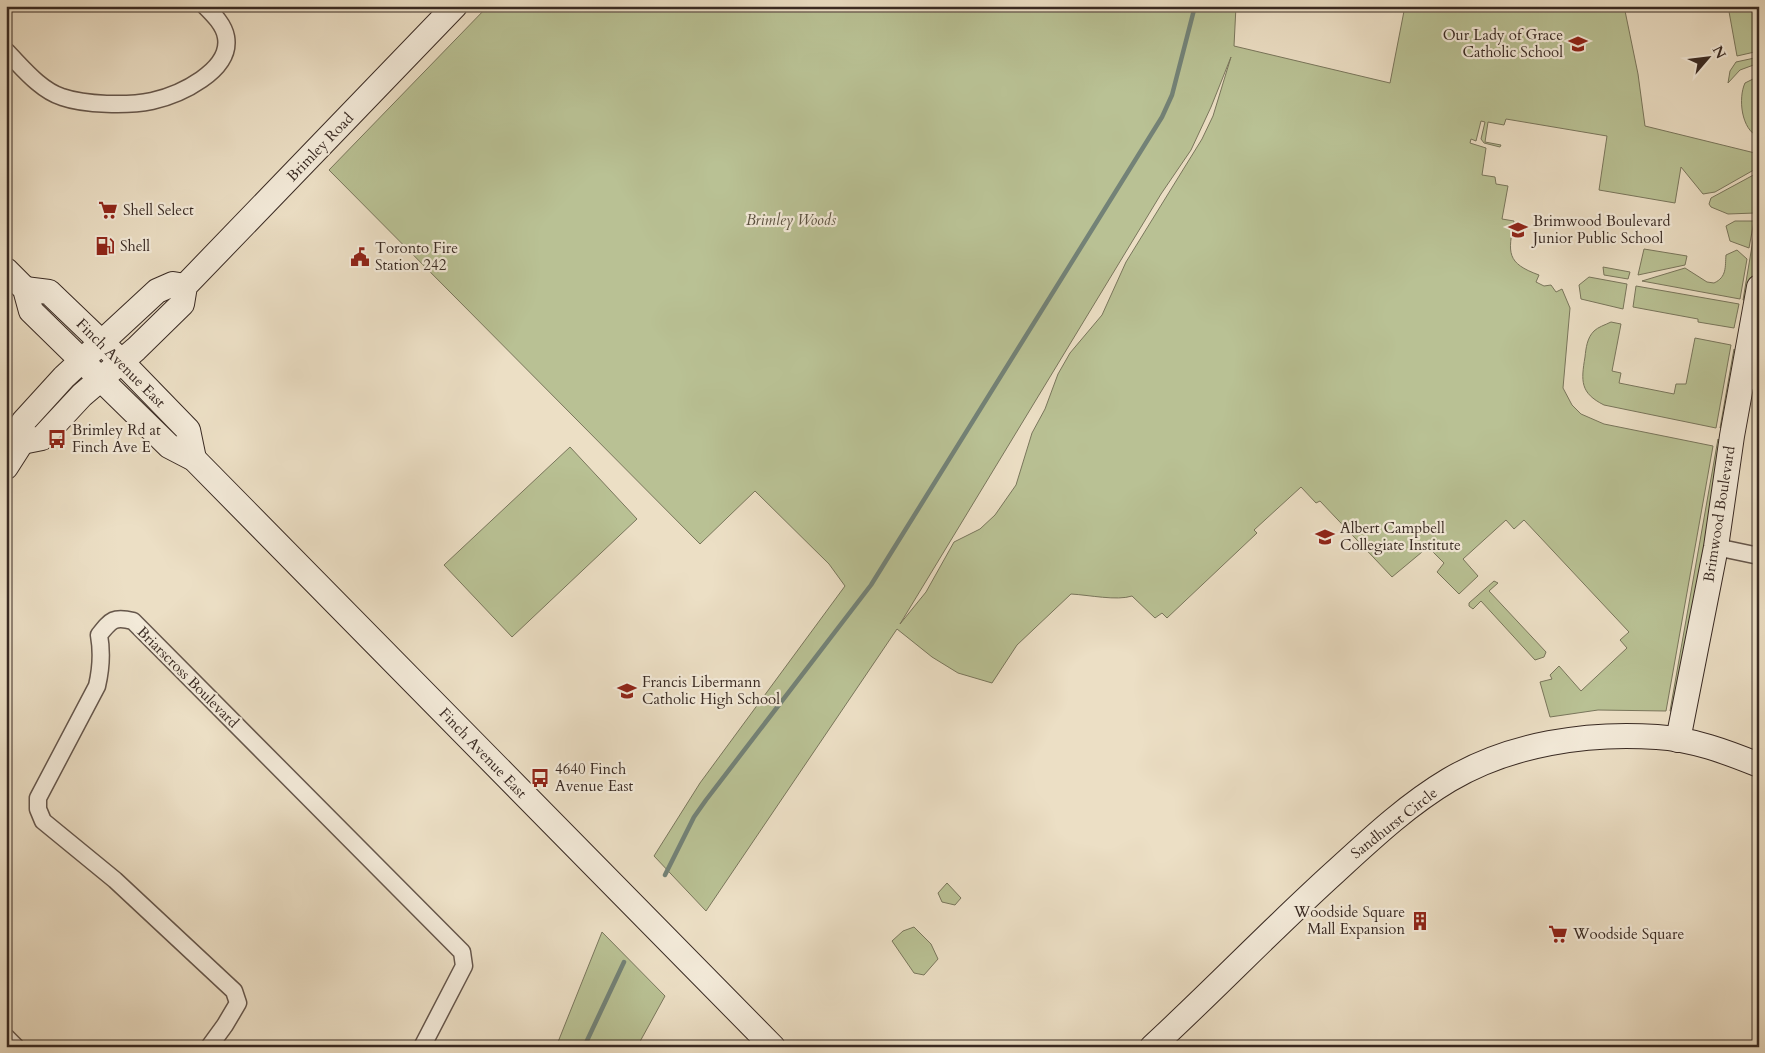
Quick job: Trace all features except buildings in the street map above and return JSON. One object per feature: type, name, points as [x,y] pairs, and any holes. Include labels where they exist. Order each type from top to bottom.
[{"type":"main road","name":"Brimley Road","points":[[22,442],[42,438],[100,379],[182,304],[185,286],[455,6]]},
{"type":"main road","name":"Finch Avenue East","points":[[6,270],[25,290],[31,310],[169,446],[194,459],[773,1047]]},
{"type":"main road","points":[[6,467],[22,442],[23,422],[82,361],[164,286],[173,284],[185,286]]},
{"type":"main road","name":"Brimwood Boulevard","points":[[1678,740],[1750,381],[1759,287]]},
{"type":"main road","name":"Finch Avenue East","points":[[25,290],[49,292],[102,342],[188,430],[194,459]]},
{"type":"main road","name":"Sandhurst Circle","points":[[1152,1047],[1363,846],[1408,808],[1450,780],[1477,766],[1548,743],[1594,737],[1658,737],[1678,740],[1735,755],[1759,765]]},
{"type":"street","points":[[6,51],[44,87],[60,96],[106,103],[151,102],[171,96],[192,86],[209,74],[223,58],[226,48],[223,26],[205,6]]},
{"type":"street","points":[[1716,547],[1759,556]]},
{"type":"street","name":"Briarscross Boulevard","points":[[208,1047],[225,1025],[238,1003],[234,991],[115,880],[43,821],[38,809],[38,798],[97,686],[102,649],[99,635],[110,622],[120,618],[133,621],[462,952],[464,966],[422,1047]]},
{"type":"street","points":[[6,1037],[16,1047]]},
{"type":"green space","name":"Brimley Woods","points":[[488,6],[1236,6],[1234,46],[1390,83],[1405,6],[1624,6],[1638,74],[1645,126],[1759,154],[1759,167],[1715,192],[1703,194],[1681,167],[1675,203],[1599,190],[1607,136],[1506,119],[1504,125],[1488,122],[1485,142],[1501,145],[1500,147],[1484,143],[1481,139],[1485,122],[1481,121],[1476,141],[1471,139],[1470,143],[1486,148],[1482,175],[1495,177],[1496,184],[1508,186],[1502,219],[1514,221],[1511,249],[1515,261],[1528,271],[1539,275],[1536,282],[1544,286],[1551,285],[1556,292],[1562,289],[1570,308],[1563,388],[1572,405],[1581,414],[1604,424],[1713,446],[1666,711],[1598,710],[1550,717],[1540,682],[1552,679],[1550,675],[1559,666],[1581,691],[1627,648],[1620,640],[1629,632],[1524,520],[1514,529],[1506,520],[1463,559],[1478,576],[1459,594],[1437,572],[1444,563],[1428,547],[1392,577],[1320,501],[1316,503],[1301,487],[1254,530],[1257,533],[1167,618],[1162,613],[1155,618],[1132,596],[1111,598],[1071,594],[1017,645],[992,683],[958,673],[932,657],[897,629],[706,911],[654,856],[700,783],[845,586],[829,564],[755,491],[700,544],[329,170]],"holes":[[[1231,57],[1213,116],[1202,139],[1126,262],[1102,315],[1070,353],[1058,374],[1045,409],[1032,433],[1016,485],[995,515],[980,529],[954,542],[926,592],[900,624],[1161,194],[1191,150]]]},
{"type":"green space","points":[[1728,6],[1759,6],[1759,51],[1737,56]]},
{"type":"green space","points":[[1759,57],[1759,63],[1740,70],[1728,83],[1730,71],[1736,62]]},
{"type":"green space","points":[[1759,76],[1759,137],[1748,128],[1745,121],[1742,97],[1745,83]]},
{"type":"green space","points":[[1759,172],[1755,213],[1728,214],[1711,207],[1709,204],[1711,198]]},
{"type":"green space","points":[[1735,221],[1754,221],[1749,248],[1730,241],[1726,226]]},
{"type":"green space","points":[[1759,221],[1759,251],[1750,301],[1743,300],[1756,222]]},
{"type":"green space","points":[[1644,249],[1687,256],[1685,265],[1638,275]]},
{"type":"green space","points":[[1737,250],[1747,259],[1740,299],[1642,281],[1685,268],[1707,282],[1714,283],[1723,275],[1726,255]]},
{"type":"green space","points":[[1603,267],[1630,272],[1628,279],[1604,275]]},
{"type":"green space","points":[[1589,277],[1627,284],[1623,309],[1581,299],[1579,285]]},
{"type":"green space","points":[[1636,286],[1739,304],[1734,328],[1633,307]]},
{"type":"green space","points":[[1611,322],[1621,324],[1612,371],[1621,373],[1619,383],[1674,394],[1676,384],[1686,384],[1695,338],[1731,345],[1716,428],[1604,405],[1590,396],[1586,391],[1583,380],[1587,343],[1594,331]]},
{"type":"green space","points":[[1734,349],[1740,354],[1728,424],[1720,428]]},
{"type":"green space","points":[[1718,439],[1724,446],[1675,712],[1670,711]]},
{"type":"green space","points":[[570,447],[637,519],[512,637],[444,565]]},
{"type":"green space","points":[[1494,581],[1498,583],[1489,591],[1546,652],[1544,657],[1535,660],[1481,601],[1473,609],[1469,606],[1469,603]]},
{"type":"green space","points":[[947,883],[961,898],[955,905],[942,902],[938,893]]},
{"type":"green space","points":[[914,927],[931,944],[938,959],[924,975],[914,973],[892,941],[903,931]]},
{"type":"green space","points":[[602,932],[665,996],[637,1047],[556,1047]]},
{"type":"waterway","points":[[665,875],[694,817],[706,800],[871,585],[1162,117],[1172,95],[1195,6]]},
{"type":"waterway","points":[[584,1047],[624,962]]},
{"type":"place","name":"Our Lady of Grace Catholic School","points":[[1578,44]]},
{"type":"place","name":"Shell Select","points":[[108,210]]},
{"type":"place","name":"Brimwood Boulevard Junior Public School","points":[[1518,230]]},
{"type":"place","name":"Shell","points":[[105,246]]},
{"type":"place","name":"Toronto Fire Station 242","points":[[360,257]]},
{"type":"place","name":"Brimley Rd at Finch Ave E","points":[[57,439]]},
{"type":"place","name":"Albert Campbell Collegiate Institute","points":[[1325,537]]},
{"type":"place","name":"Francis Libermann Catholic High School","points":[[627,691]]},
{"type":"place","name":"4640 Finch Avenue East","points":[[540,778]]},
{"type":"place","name":"Woodside Square Mall Expansion","points":[[1420,921]]},
{"type":"place","name":"Woodside Square","points":[[1558,934]]}]
